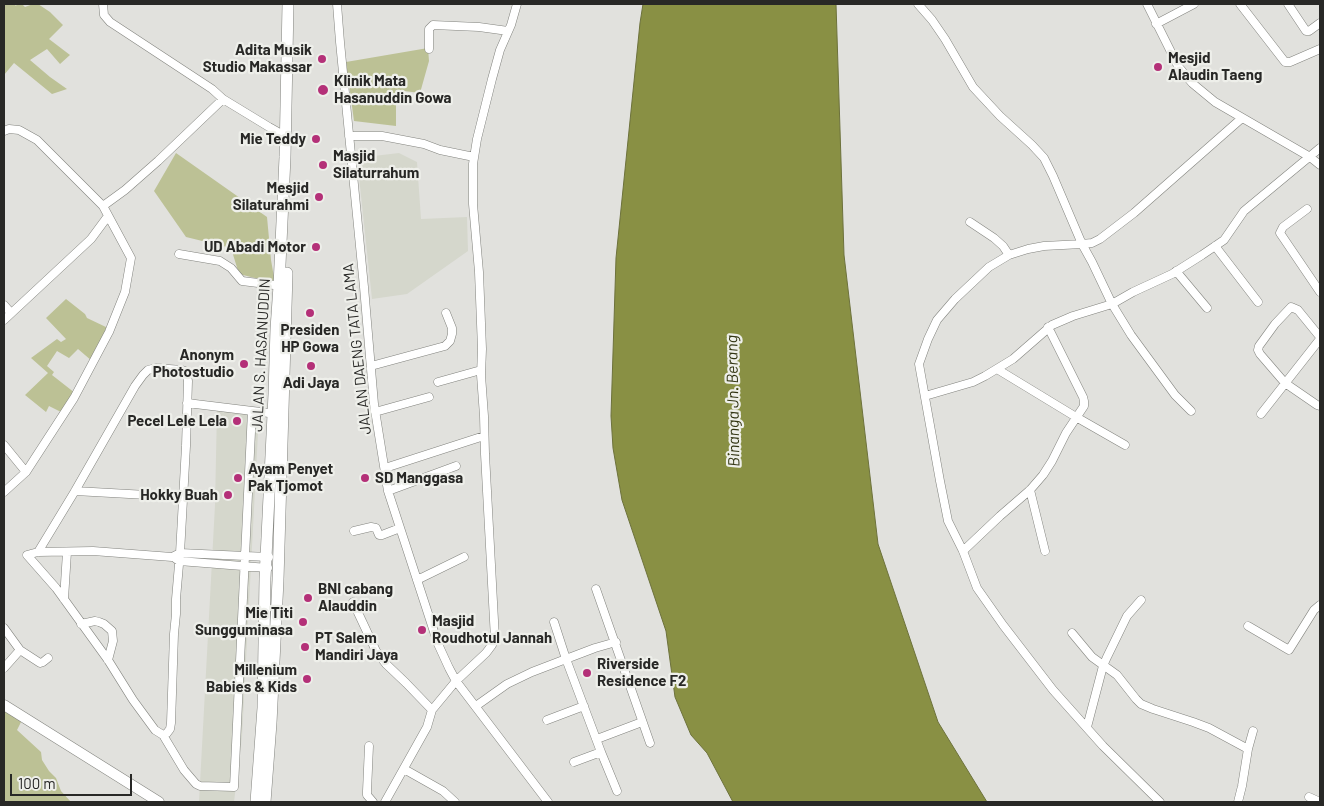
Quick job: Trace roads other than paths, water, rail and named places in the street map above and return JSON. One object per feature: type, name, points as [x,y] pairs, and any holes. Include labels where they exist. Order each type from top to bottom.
[{"type":"highway","name":"JALAN S. HASANUDDIN","points":[[288,4],[290,117],[285,136],[288,157]]},
{"type":"highway","name":"JALAN S. HASANUDDIN","points":[[267,708],[278,563],[278,414],[295,4]]},
{"type":"highway","name":"JALAN S. HASANUDDIN","points":[[267,708],[265,562],[278,414]]},
{"type":"highway","points":[[256,802],[267,708]]},
{"type":"highway","points":[[265,802],[271,722],[267,708]]},
{"type":"main road","points":[[4,704],[159,802]]},
{"type":"street","points":[[103,4],[104,15],[110,22],[223,99],[285,136]]},
{"type":"street","name":"JALAN DAENG TATA LAMA","points":[[337,4],[375,412],[388,491],[438,644],[449,668],[456,680],[548,802]]},
{"type":"street","points":[[387,802],[427,727],[432,710],[456,680],[486,653],[495,638],[472,178],[474,157],[492,79],[500,50],[517,4]]},
{"type":"street","points":[[918,4],[945,38],[973,87],[1044,158],[1054,176],[1082,244],[1112,304],[1131,335],[1174,395],[1191,412]]},
{"type":"street","points":[[1147,4],[1178,66],[1192,83],[1215,102],[1310,157],[1320,165]]},
{"type":"street","points":[[1156,24],[1194,4]]},
{"type":"street","points":[[1240,4],[1284,61],[1288,63],[1320,49]]},
{"type":"street","points":[[1288,4],[1306,31],[1320,23]]},
{"type":"street","points":[[429,49],[429,29],[432,25],[508,31]]},
{"type":"street","points":[[102,206],[125,190],[223,99]]},
{"type":"street","points":[[1160,802],[1104,746],[1053,690],[977,588],[964,552],[948,521],[919,364],[928,339],[938,320],[955,299],[989,267],[1009,255],[1028,249],[1044,246],[1082,244],[1100,239],[1134,213],[1242,118]]},
{"type":"street","points":[[4,131],[9,129],[19,130],[37,140],[102,206],[131,258],[125,292],[109,332],[74,398],[26,472],[4,492]]},
{"type":"street","points":[[349,136],[382,136],[424,144],[440,150],[474,157]]},
{"type":"street","points":[[925,396],[973,382],[1019,354],[1048,328],[1072,316],[1112,304],[1176,271],[1224,240],[1244,211],[1320,148]]},
{"type":"street","points":[[1307,208],[1283,227],[1280,233],[1320,292]]},
{"type":"street","points":[[4,320],[91,239],[108,216]]},
{"type":"street","points":[[970,222],[994,238],[1009,255]]},
{"type":"street","points":[[1215,246],[1258,302]]},
{"type":"street","points":[[179,254],[220,261],[231,268],[242,281],[283,286]]},
{"type":"street","points":[[1176,271],[1207,308]]},
{"type":"street","points":[[4,305],[11,313]]},
{"type":"street","points":[[1262,414],[1285,383],[1320,338],[1298,310],[1293,307],[1275,324],[1259,346],[1258,352],[1285,383],[1320,406]]},
{"type":"street","points":[[371,366],[444,346],[450,340],[452,334],[452,328],[446,313]]},
{"type":"street","points":[[964,552],[1000,516],[1030,490],[1043,475],[1066,433],[1084,406],[1084,401],[1048,328]]},
{"type":"street","points":[[38,552],[143,375],[148,370],[156,368],[185,371],[188,376],[187,403],[174,634],[171,727],[163,735]]},
{"type":"street","points":[[997,369],[1125,445]]},
{"type":"street","points":[[438,382],[481,370]]},
{"type":"street","points":[[375,412],[429,397]]},
{"type":"street","points":[[187,403],[278,414]]},
{"type":"street","points":[[252,412],[245,565],[234,787],[200,786],[196,784],[184,770],[163,735],[155,730],[133,700],[108,660],[56,588],[27,555],[38,552],[93,552],[172,556],[245,565],[265,562]]},
{"type":"street","points":[[385,468],[484,436]]},
{"type":"street","points":[[4,445],[26,472]]},
{"type":"street","points":[[388,491],[456,466]]},
{"type":"street","points":[[75,490],[183,497]]},
{"type":"street","points":[[1030,490],[1045,551]]},
{"type":"street","points":[[354,531],[371,527],[376,528],[381,535],[400,528]]},
{"type":"street","points":[[64,599],[67,552]]},
{"type":"street","points":[[179,557],[245,556],[265,562],[278,563]]},
{"type":"street","points":[[417,580],[464,557]]},
{"type":"street","points":[[596,589],[650,743]]},
{"type":"street","points":[[1086,727],[1103,666],[1128,616],[1140,600]]},
{"type":"street","points":[[353,602],[376,651],[386,664],[432,710]]},
{"type":"street","points":[[1248,626],[1288,650],[1314,610],[1320,605]]},
{"type":"street","points":[[81,624],[95,621],[100,622],[112,631],[113,641],[108,660]]},
{"type":"street","points":[[554,622],[566,660],[617,790]]},
{"type":"street","points":[[4,628],[20,650],[40,663],[48,658]]},
{"type":"street","points":[[1072,633],[1092,657],[1114,672],[1142,704],[1209,728],[1248,749]]},
{"type":"street","points":[[476,706],[507,684],[532,672],[616,642]]},
{"type":"street","points":[[4,668],[20,650]]},
{"type":"street","points":[[547,720],[584,706]]},
{"type":"street","points":[[597,739],[642,722]]},
{"type":"street","points":[[1238,802],[1252,730]]},
{"type":"street","points":[[369,746],[366,791],[373,802]]},
{"type":"street","points":[[574,762],[601,752]]},
{"type":"street","points":[[404,769],[443,791],[455,802]]},
{"type":"street","points":[[1309,797],[1320,802]]},
{"type":"water","name":"Binanga Jn. Berang","points":[[643,4],[836,4],[844,255],[878,544],[938,722],[987,802],[733,802],[707,753],[691,735],[675,697],[666,631],[622,500],[613,448],[611,416],[616,258]]},
{"type":"place","name":"Adita Musik Studio Makassar","points":[[322,59]]},
{"type":"place","name":"Mesjid Alaudin Taeng","points":[[1158,67]]},
{"type":"place","name":"Klinik Mata Hasanuddin Gowa","points":[[323,90]]},
{"type":"place","name":"Mie Teddy","points":[[316,139]]},
{"type":"place","name":"Masjid Silaturrahum","points":[[323,165]]},
{"type":"place","name":"Mesjid Silaturahmi","points":[[319,197]]},
{"type":"place","name":"UD Abadi Motor","points":[[316,247]]},
{"type":"place","name":"Presiden HP Gowa","points":[[310,313]]},
{"type":"place","name":"Anonym Photostudio","points":[[244,364]]},
{"type":"place","name":"Adi Jaya","points":[[311,366]]},
{"type":"place","name":"Pecel Lele Lela","points":[[237,421]]},
{"type":"place","name":"Ayam Penyet Pak Tjomot","points":[[238,478]]},
{"type":"place","name":"SD Manggasa","points":[[365,478]]},
{"type":"place","name":"Hokky Buah","points":[[228,495]]},
{"type":"place","name":"BNI cabang Alauddin","points":[[308,598]]},
{"type":"place","name":"Mie Titi Sungguminasa","points":[[303,622]]},
{"type":"place","name":"Masjid Roudhotul Jannah","points":[[422,630]]},
{"type":"place","name":"PT Salem Mandiri Jaya","points":[[305,647]]},
{"type":"place","name":"Riverside Residence F2","points":[[587,673]]},
{"type":"place","name":"Millenium Babies & Kids","points":[[307,679]]}]
